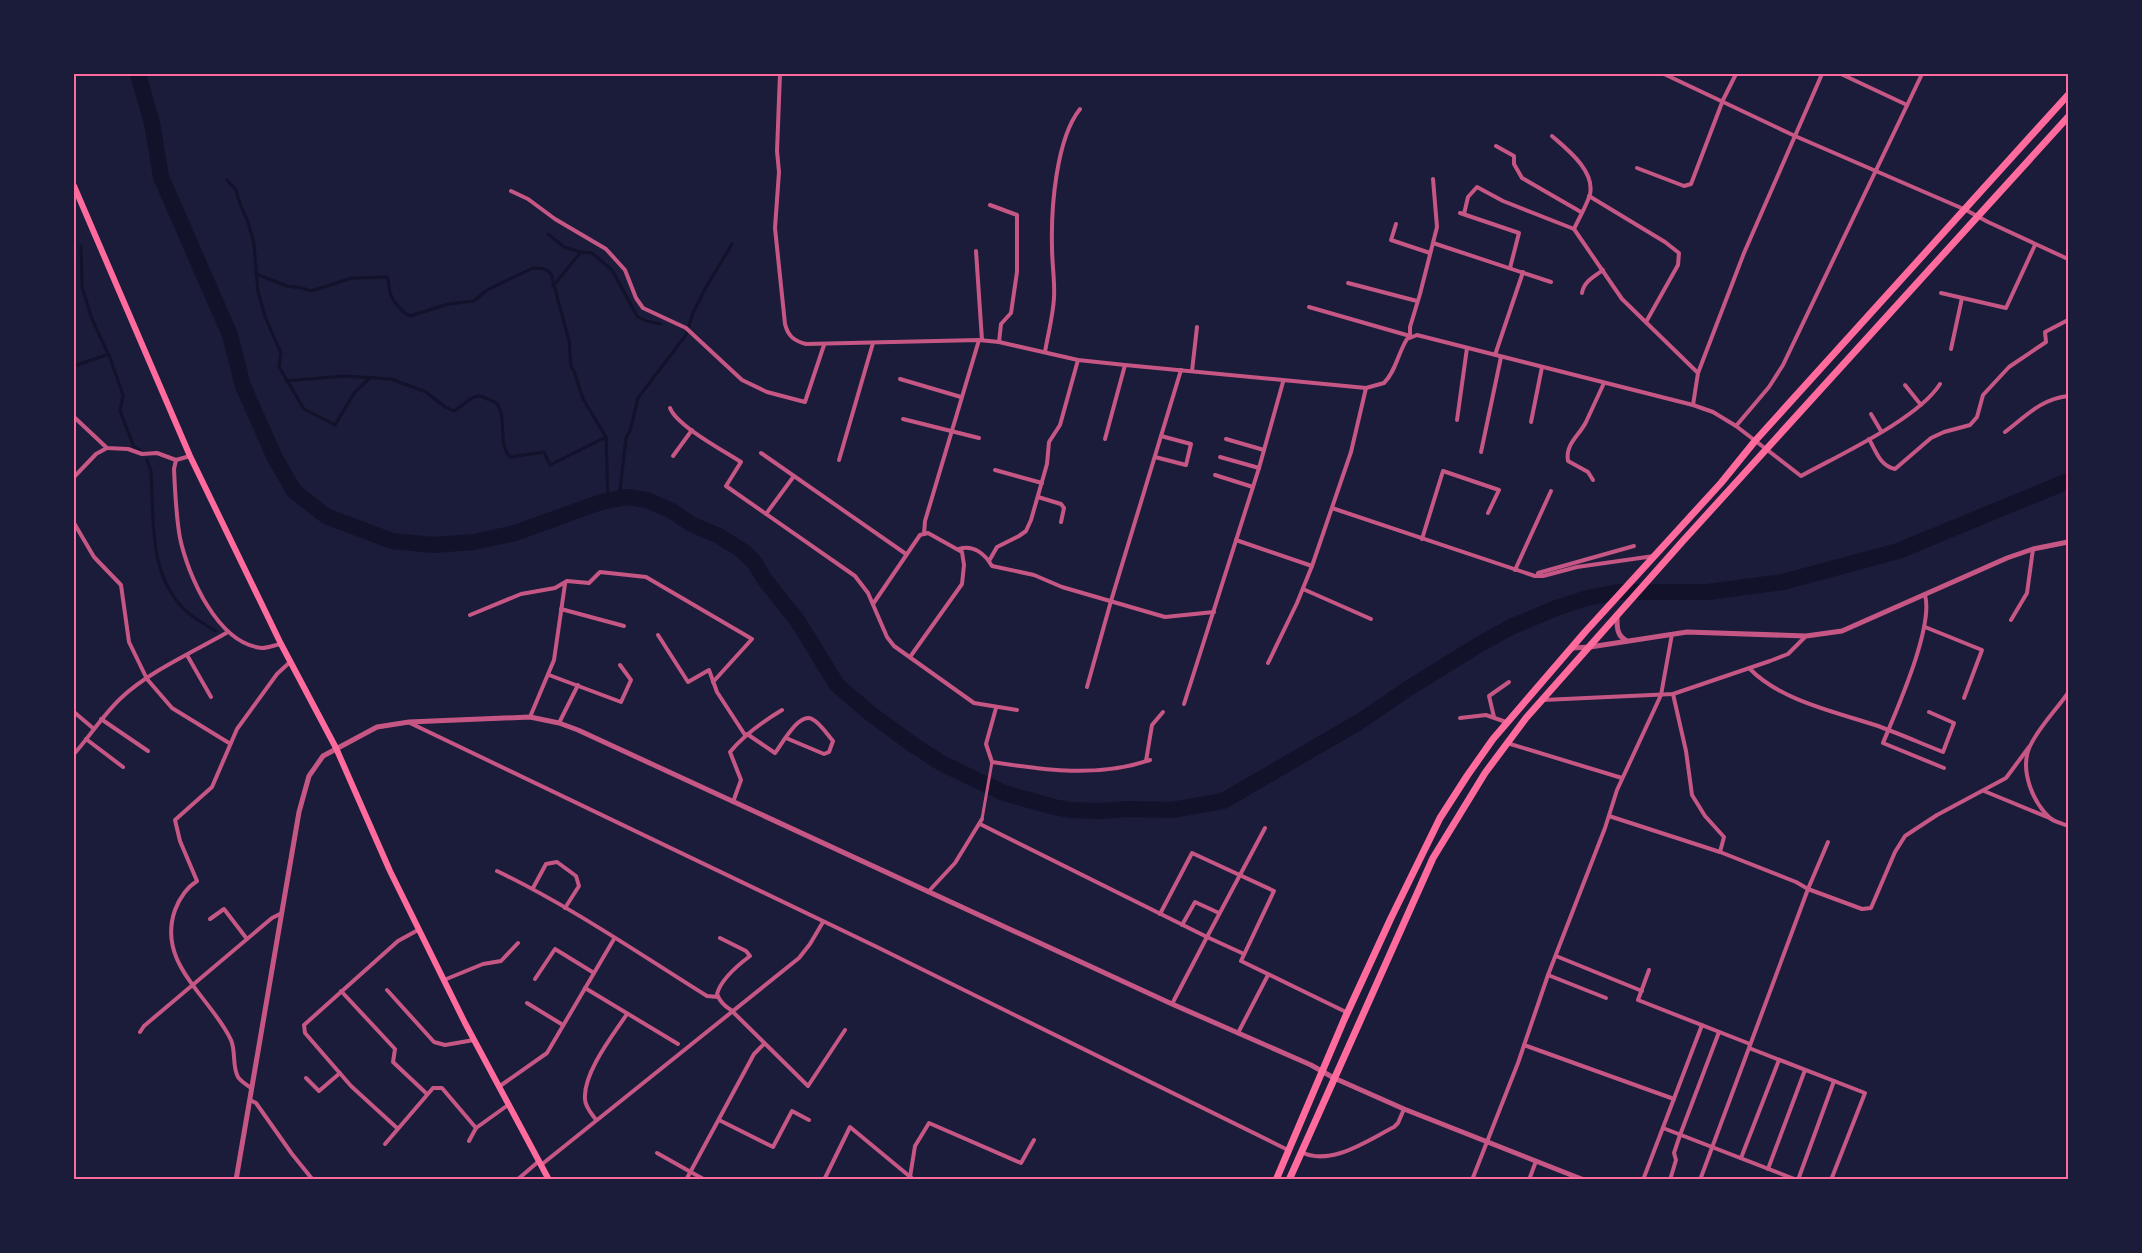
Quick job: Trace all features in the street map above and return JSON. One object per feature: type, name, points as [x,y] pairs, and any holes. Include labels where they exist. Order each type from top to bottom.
[{"type":"main road","points":[[1276,1179],[1348,1013],[1440,818],[1480,756],[1586,632],[1721,483],[1755,441],[2068,95]]},
{"type":"main road","points":[[1289,1179],[1433,858],[1473,790],[1506,743],[1669,558],[2068,117]]},
{"type":"main road","points":[[74,186],[190,456],[281,644],[336,748],[390,871],[444,980],[549,1179]]},
{"type":"street","points":[[780,74],[777,151],[779,172],[775,228],[785,324],[790,336],[797,342],[806,344],[980,340],[999,342],[1078,360],[1181,369],[1283,382],[1366,388],[1380,386],[1393,371],[1402,346],[1410,336],[1410,327],[1437,227],[1433,179]]},
{"type":"street","points":[[1664,74],[1795,136],[1966,210],[2068,259]]},
{"type":"street","points":[[1637,168],[1684,186],[1691,184],[1723,100],[1736,74]]},
{"type":"street","points":[[1693,405],[1698,373],[1744,254],[1822,74]]},
{"type":"street","points":[[1841,74],[1907,105]]},
{"type":"street","points":[[1736,426],[1784,365],[1922,74]]},
{"type":"street","points":[[1045,352],[1053,312],[1053,203],[1063,146],[1074,117],[1080,109]]},
{"type":"street","points":[[1552,136],[1588,173],[1591,184],[1589,196],[1574,229]]},
{"type":"street","points":[[1496,146],[1514,156],[1514,164],[1522,178],[1581,212]]},
{"type":"street","points":[[1510,268],[1519,233],[1462,214],[1468,197],[1477,187],[1503,201],[1574,229],[1622,299],[1698,373]]},
{"type":"street","points":[[511,191],[528,199],[555,219],[606,249],[625,270],[636,298],[643,308],[686,328],[742,380],[759,388],[805,402],[824,345]]},
{"type":"street","points":[[1589,196],[1665,242],[1678,253],[1678,265],[1646,322]]},
{"type":"street","points":[[990,205],[1017,216],[1017,273],[1011,313],[1001,324],[999,342]]},
{"type":"street","points":[[1396,224],[1391,240],[1430,253]]},
{"type":"street","points":[[1433,243],[1551,282]]},
{"type":"street","points":[[1941,293],[2006,308],[2035,245]]},
{"type":"street","points":[[924,534],[925,521],[980,340],[976,251]]},
{"type":"street","points":[[1582,293],[1586,282],[1603,270]]},
{"type":"street","points":[[1495,355],[1523,272]]},
{"type":"street","points":[[1348,283],[1417,301]]},
{"type":"street","points":[[1951,350],[1962,298]]},
{"type":"street","points":[[1309,307],[1410,336],[1417,335],[1693,405],[1713,412],[1736,426],[1801,476],[1869,439],[1921,405],[1940,384]]},
{"type":"street","points":[[1869,439],[1882,463],[1888,468],[1895,469],[1931,438],[1970,425],[1977,417],[1983,395],[2009,367],[2046,342],[2045,332],[2068,320]]},
{"type":"street","points":[[1191,371],[1197,327]]},
{"type":"street","points":[[839,460],[873,343]]},
{"type":"street","points":[[1457,420],[1467,348]]},
{"type":"street","points":[[1480,452],[1501,357]]},
{"type":"street","points":[[989,561],[997,547],[1026,531],[1047,464],[1049,442],[1060,425],[1078,360]]},
{"type":"street","points":[[1105,439],[1125,365]]},
{"type":"street","points":[[1531,422],[1542,367]]},
{"type":"street","points":[[1087,687],[1181,369]]},
{"type":"street","points":[[900,379],[961,397]]},
{"type":"street","points":[[1184,704],[1259,468],[1283,382]]},
{"type":"street","points":[[1593,480],[1588,472],[1568,461],[1567,453],[1572,440],[1584,426],[1604,383]]},
{"type":"street","points":[[1905,385],[1921,405]]},
{"type":"street","points":[[1268,663],[1312,566],[1350,452],[1366,388]]},
{"type":"street","points":[[2005,432],[2045,401],[2068,396]]},
{"type":"street","points":[[670,408],[674,416],[692,430],[741,462],[726,486],[855,576],[868,593],[887,637],[894,646],[974,703],[1017,710]]},
{"type":"street","points":[[1871,414],[1881,431]]},
{"type":"street","points":[[74,417],[107,448]]},
{"type":"street","points":[[903,419],[979,438]]},
{"type":"street","points":[[673,456],[692,430]]},
{"type":"street","points":[[1155,457],[1186,465],[1191,444],[1161,436]]},
{"type":"street","points":[[1226,439],[1264,450]]},
{"type":"street","points":[[74,477],[96,454],[107,448],[128,448],[142,454],[157,453],[176,460],[190,456]]},
{"type":"street","points":[[761,453],[906,554]]},
{"type":"street","points":[[1220,456],[1259,468]]},
{"type":"street","points":[[176,460],[174,469],[180,537],[187,563],[203,598],[228,632],[256,646],[265,648],[281,644]]},
{"type":"street","points":[[995,470],[1042,483]]},
{"type":"street","points":[[1422,539],[1443,471],[1498,490],[1488,513]]},
{"type":"street","points":[[1215,475],[1253,487]]},
{"type":"street","points":[[766,514],[794,476]]},
{"type":"street","points":[[1515,570],[1551,491]]},
{"type":"street","points":[[1038,497],[1061,504],[1064,508],[1061,522]]},
{"type":"street","points":[[1332,508],[1538,576],[1577,567],[1652,558]]},
{"type":"street","points":[[74,523],[94,557],[121,585],[129,642],[147,679],[172,708],[229,743]]},
{"type":"street","points":[[872,604],[920,535],[928,533],[962,552],[964,566],[962,584],[910,657]]},
{"type":"street","points":[[1236,540],[1312,566]]},
{"type":"street","points":[[1572,648],[1628,642],[1672,634],[1708,632],[1806,636],[1850,628],[2007,558],[2034,549],[2068,542]]},
{"type":"street","points":[[959,549],[967,546],[974,549],[987,557],[992,566],[1040,577],[1062,587],[1168,617],[1214,612]]},
{"type":"street","points":[[1538,576],[1538,573],[1634,546]]},
{"type":"street","points":[[2012,620],[2027,593],[2034,549]]},
{"type":"street","points":[[470,615],[521,594],[565,584],[567,581],[589,583],[600,572],[646,577],[752,639],[713,682]]},
{"type":"street","points":[[530,717],[554,660],[565,584]]},
{"type":"street","points":[[1303,589],[1371,619]]},
{"type":"street","points":[[1926,595],[1925,627],[1909,678],[1883,744],[1944,768]]},
{"type":"street","points":[[561,609],[624,626]]},
{"type":"street","points":[[1617,618],[1619,634],[1628,642]]},
{"type":"street","points":[[1925,627],[1982,650],[1964,698]]},
{"type":"street","points":[[74,754],[101,719],[123,696],[147,679],[228,632]]},
{"type":"street","points":[[1472,1179],[1488,1142],[1622,778],[1661,694],[1672,634]]},
{"type":"street","points":[[658,635],[688,682],[710,670],[717,692],[746,734],[775,753],[786,738],[800,720],[806,718],[813,719],[833,741],[829,752],[824,754],[786,738]]},
{"type":"street","points":[[1543,700],[1673,694],[1788,654],[1806,636]]},
{"type":"street","points":[[187,655],[212,697]]},
{"type":"street","points":[[252,1089],[239,1078],[232,1042],[174,956],[173,917],[178,901],[197,881],[180,841],[175,820],[212,786],[229,743],[263,692],[277,674],[291,662]]},
{"type":"street","points":[[549,675],[621,702],[631,680],[620,665]]},
{"type":"street","points":[[1750,669],[1759,679],[1797,699],[1889,730],[1943,753],[1954,723],[1929,712]]},
{"type":"street","points":[[1494,717],[1489,696],[1509,682]]},
{"type":"street","points":[[559,723],[578,685]]},
{"type":"street","points":[[1609,816],[1720,852],[1862,909],[1871,908],[1895,852],[1905,836],[1937,815],[2006,778],[2068,693]]},
{"type":"street","points":[[1673,694],[1686,751],[1692,795],[1705,816],[1724,837],[1720,852]]},
{"type":"street","points":[[928,892],[956,863],[981,822],[992,762],[986,744],[996,708]]},
{"type":"street","points":[[733,802],[741,780],[730,752],[746,734],[753,732],[761,723],[782,710]]},
{"type":"street","points":[[74,712],[94,729]]},
{"type":"street","points":[[992,762],[1046,770],[1081,772],[1148,761],[1152,725],[1163,712]]},
{"type":"street","points":[[1460,718],[1486,715],[1507,723]]},
{"type":"street","points":[[236,1179],[299,812],[309,776],[323,756],[377,727],[409,722],[530,717],[559,723],[1404,1109],[1584,1179]]},
{"type":"street","points":[[101,719],[148,752]]},
{"type":"street","points":[[409,722],[1289,1150]]},
{"type":"street","points":[[86,739],[123,767]]},
{"type":"street","points":[[1506,743],[1622,778]]},
{"type":"street","points":[[2029,747],[2026,765],[2029,786],[2052,820]]},
{"type":"street","points":[[1983,791],[2068,826]]},
{"type":"street","points":[[981,822],[1160,914],[1244,954]]},
{"type":"street","points":[[1172,1004],[1264,828]]},
{"type":"street","points":[[1700,1179],[1808,889],[1828,842]]},
{"type":"street","points":[[1160,914],[1192,853],[1274,891],[1241,961],[1243,964],[1348,1013]]},
{"type":"street","points":[[533,888],[546,864],[557,862],[576,876],[579,886],[565,908]]},
{"type":"street","points":[[497,871],[533,888],[707,996],[718,997]]},
{"type":"street","points":[[1182,925],[1195,902],[1219,913]]},
{"type":"street","points":[[210,919],[224,909],[247,939]]},
{"type":"street","points":[[140,1032],[192,985],[272,918],[282,913]]},
{"type":"street","points":[[518,1179],[596,1120],[805,952],[823,922]]},
{"type":"street","points":[[397,1128],[351,1086],[303,1029],[304,1023],[398,941],[419,929]]},
{"type":"street","points":[[720,938],[746,951],[750,956],[721,985],[718,997],[723,1005],[731,1010],[808,1086],[845,1030]]},
{"type":"street","points":[[499,1087],[547,1053],[614,939]]},
{"type":"street","points":[[444,980],[483,964],[501,961],[518,943]]},
{"type":"street","points":[[535,979],[555,949],[594,974]]},
{"type":"street","points":[[1556,956],[1642,991]]},
{"type":"street","points":[[1649,970],[1638,1000],[1719,1032],[1779,1060],[1865,1093],[1831,1179]]},
{"type":"street","points":[[1238,1033],[1268,975]]},
{"type":"street","points":[[1548,975],[1606,998]]},
{"type":"street","points":[[585,988],[678,1044]]},
{"type":"street","points":[[387,990],[434,1042],[445,1045],[474,1040]]},
{"type":"street","points":[[341,991],[395,1050],[393,1062],[427,1094]]},
{"type":"street","points":[[527,1003],[563,1025]]},
{"type":"street","points":[[596,1120],[585,1102],[586,1091],[594,1067],[627,1014]]},
{"type":"street","points":[[1643,1179],[1702,1025]]},
{"type":"street","points":[[1670,1179],[1676,1160],[1674,1153],[1680,1135],[1719,1032]]},
{"type":"street","points":[[686,1179],[754,1054],[764,1044]]},
{"type":"street","points":[[1524,1045],[1674,1100]]},
{"type":"street","points":[[1741,1158],[1779,1060]]},
{"type":"street","points":[[1768,1169],[1805,1070]]},
{"type":"street","points":[[306,1078],[319,1091],[340,1073]]},
{"type":"street","points":[[1663,1128],[1797,1179],[1834,1081]]},
{"type":"street","points":[[385,1144],[433,1088],[442,1088],[476,1128]]},
{"type":"street","points":[[250,1100],[256,1103],[292,1154],[313,1179]]},
{"type":"street","points":[[469,1141],[476,1128],[508,1105]]},
{"type":"street","points":[[1301,1152],[1313,1157],[1340,1154],[1394,1127],[1404,1109]]},
{"type":"street","points":[[719,1120],[773,1148],[792,1111],[809,1120]]},
{"type":"street","points":[[912,1178],[915,1146],[929,1123],[1021,1163],[1034,1140]]},
{"type":"street","points":[[824,1179],[850,1127],[912,1178]]},
{"type":"street","points":[[657,1153],[705,1179]]},
{"type":"street","points":[[1529,1179],[1536,1161]]},
{"type":"waterway","points":[[138,74],[152,123],[161,177],[230,335],[243,386],[275,458],[294,491],[326,516],[392,541],[433,545],[474,542],[515,533],[601,502],[627,497],[647,500],[672,511],[691,524],[719,536],[743,551],[755,563],[765,580],[797,620],[837,685],[871,714],[941,763],[1004,793],[1054,807],[1102,811],[1172,810],[1223,801],[1359,722],[1480,644],[1513,626],[1559,607],[1587,598],[1618,592],[1708,592],[1783,582],[1898,551],[2068,481]]},
{"type":"waterway","points":[[227,180],[236,190],[248,222],[254,244],[258,292],[266,319],[281,353],[279,367],[304,409],[335,425],[354,393],[371,377]]},
{"type":"waterway","points":[[548,234],[564,247],[580,252]]},
{"type":"waterway","points":[[619,499],[626,438],[630,431],[638,398],[686,335],[693,313],[705,289],[732,244]]},
{"type":"waterway","points":[[81,246],[82,287],[92,319],[121,389],[123,396],[120,411],[134,447],[140,450]]},
{"type":"waterway","points":[[553,286],[581,252],[592,253],[612,270],[637,316],[646,321],[661,324]]},
{"type":"waterway","points":[[256,274],[287,286],[311,291],[352,278],[387,277],[393,299],[410,316],[448,304],[474,301],[487,290],[533,268],[547,271],[551,274],[569,341],[571,367],[583,399],[606,437],[608,501]]},
{"type":"waterway","points":[[74,366],[109,354]]},
{"type":"waterway","points":[[286,381],[344,376],[391,379],[426,392],[454,411],[472,398],[483,397],[495,402],[500,408],[504,445],[510,457],[544,452],[550,465],[606,437]]},
{"type":"waterway","points":[[147,460],[151,471],[155,542],[163,577],[171,593],[182,607],[216,631]]}]
